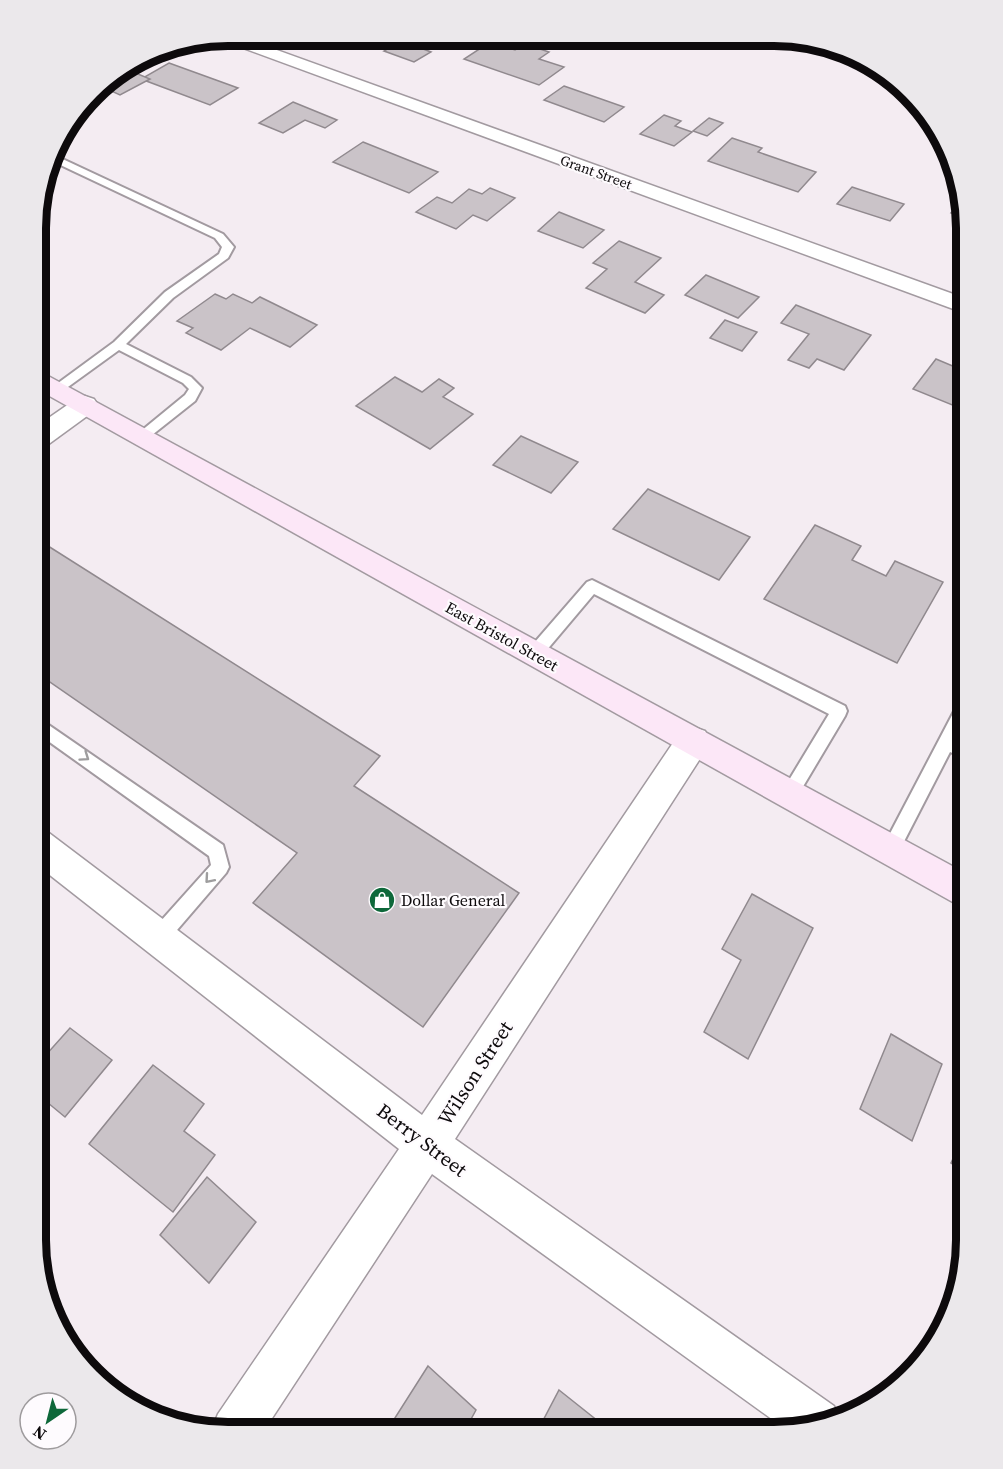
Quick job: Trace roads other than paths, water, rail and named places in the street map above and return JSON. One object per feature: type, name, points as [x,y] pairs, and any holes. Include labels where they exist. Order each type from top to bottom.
[{"type":"main road","name":"East Bristol Street","points":[[47,383],[956,887]]},
{"type":"street","name":"Grant Street","points":[[249,46],[956,303]]},
{"type":"street","points":[[46,432],[84,405]]},
{"type":"street","name":"Wilson Street","points":[[241,1422],[693,741]]},
{"type":"street","name":"Berry Street","points":[[46,855],[158,938],[427,1145],[811,1418]]},
{"type":"lane","points":[[47,383],[118,345],[170,295],[224,256],[228,247],[219,236],[59,161]]},
{"type":"lane","points":[[118,345],[187,380],[196,388],[190,398],[142,436]]},
{"type":"lane","points":[[534,654],[592,586],[839,711],[789,795]]},
{"type":"lane","points":[[890,850],[956,724]]},
{"type":"lane","points":[[46,730],[218,851],[220,867],[158,938]]},
{"type":"lane","points":[[947,742],[956,746]]},
{"type":"place","name":"Dollar General","points":[[382,900]]}]
